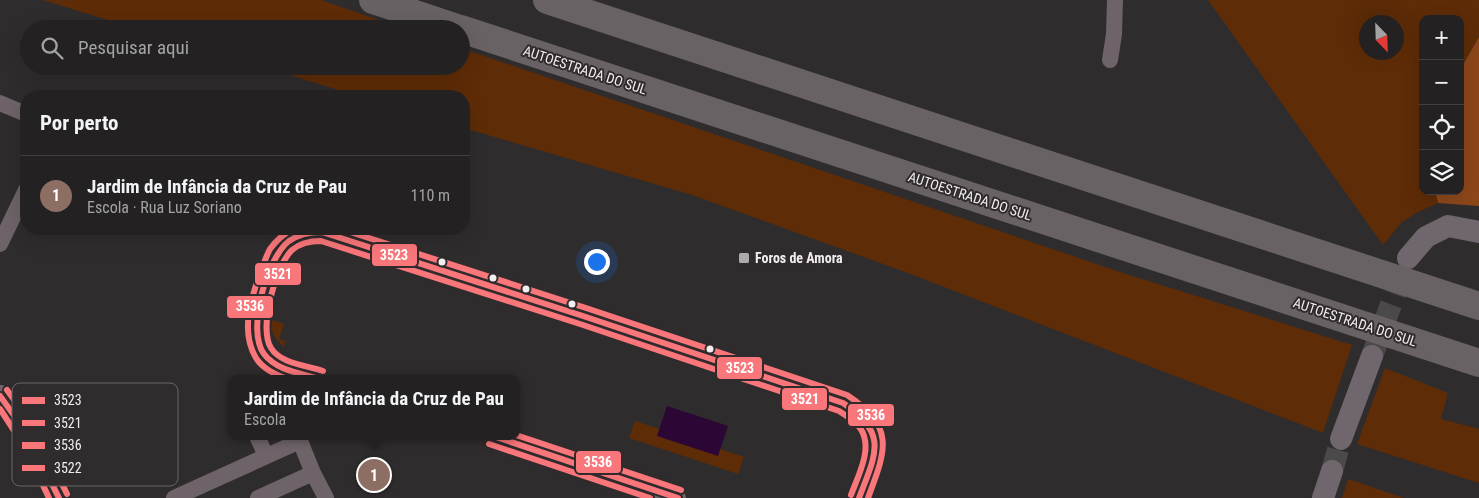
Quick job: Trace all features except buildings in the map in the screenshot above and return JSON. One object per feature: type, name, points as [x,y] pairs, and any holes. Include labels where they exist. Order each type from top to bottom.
[{"type":"highway","name":"AUTOESTRADA DO SUL","points":[[372,0],[433,20]]},
{"type":"highway","points":[[547,0],[1479,306]]},
{"type":"highway","name":"AUTOESTRADA DO SUL","points":[[470,32],[1479,363]]},
{"type":"street","points":[[1110,60],[1114,34],[1115,0]]},
{"type":"street","points":[[0,103],[20,111]]},
{"type":"street","points":[[0,244],[20,202]]},
{"type":"street","points":[[1408,258],[1426,237],[1448,226],[1479,232]]},
{"type":"street","points":[[300,235],[291,239],[281,248],[276,256],[256,316],[255,330],[259,346],[266,356],[276,364],[308,375]]},
{"type":"street","points":[[332,235],[692,351],[843,403],[858,412],[868,423],[874,435],[875,453],[859,498]]},
{"type":"street","points":[[1341,439],[1372,356]]},
{"type":"street","points":[[0,396],[12,413]]},
{"type":"street","points":[[259,440],[266,456]]},
{"type":"street","points":[[504,440],[678,498]]},
{"type":"street","points":[[174,498],[300,441],[326,498]]},
{"type":"street","points":[[1323,498],[1332,471]]},
{"type":"street","points":[[258,498],[313,473]]},
{"type":"street","points":[[54,486],[59,498]]},
{"type":"shaded area","points":[[43,0],[321,0],[379,20],[108,20]]},
{"type":"shaded area","points":[[1208,0],[1479,0],[1479,37],[1464,63],[1464,15],[1419,15],[1419,195],[1436,195],[1438,203],[1416,213],[1401,223],[1383,245]]},
{"type":"shaded area","points":[[1479,37],[1479,206],[1438,203],[1436,195],[1464,195],[1464,63]]},
{"type":"shaded area","points":[[470,51],[1123,273],[1352,345],[1323,433],[908,273],[692,195],[470,130],[470,90],[338,90],[289,75],[470,75]]},
{"type":"shaded area","points":[[273,320],[284,324],[279,339],[285,341],[284,347],[272,331]]},
{"type":"shaded area","points":[[1385,368],[1448,393],[1441,419],[1479,429],[1479,483],[1357,444]]},
{"type":"shaded area","points":[[667,406],[728,426],[718,456],[657,436]]},
{"type":"shaded area","points":[[635,421],[660,429],[658,435],[718,455],[720,449],[744,457],[738,474],[629,438]]},
{"type":"shaded area","points":[[1348,479],[1404,498],[1342,498]]},
{"type":"tunnel","points":[[1372,356],[1406,264]]},
{"type":"tunnel","points":[[1332,471],[1341,439]]},
{"type":"transit line","name":"3536","points":[[277,375],[262,365],[256,358],[251,348],[248,326],[251,303],[261,271],[272,246],[284,235]]},
{"type":"transit line","name":"3523","points":[[303,235],[289,241],[273,262],[262,295],[257,329],[259,343],[269,360],[282,368],[304,375]]},
{"type":"transit line","name":"3523","points":[[331,235],[583,316],[843,403],[858,414],[867,425],[873,435],[875,445],[874,456],[859,498]]},
{"type":"transit line","name":"3536","points":[[360,235],[847,395],[863,407],[873,418],[880,429],[883,441],[879,466],[868,498]]},
{"type":"transit line","name":"3521","points":[[323,371],[281,358],[271,348],[267,326],[268,312],[275,282],[286,258],[298,246],[317,241],[580,324],[839,411],[858,425],[864,436],[865,453],[861,470],[851,495]]},
{"type":"transit line","name":"3522","points":[[7,390],[12,397]]},
{"type":"transit line","name":"3523","points":[[0,396],[12,413]]},
{"type":"transit line","name":"3521","points":[[0,409],[12,427]]},
{"type":"transit line","name":"3536","points":[[520,436],[681,490]]},
{"type":"transit line","name":"3523","points":[[505,440],[678,498]]},
{"type":"transit line","name":"3521","points":[[489,444],[650,498]]},
{"type":"transit line","name":"3521","points":[[43,486],[49,498]]},
{"type":"transit line","name":"3523","points":[[53,486],[59,498]]},
{"type":"transit line","name":"3522","points":[[63,486],[67,494]]},
{"type":"place","name":"Foros de Amora","points":[[744,258]]},
{"type":"place","name":"Jardim de Infância da Cruz de Pau","points":[[374,475]]}]
